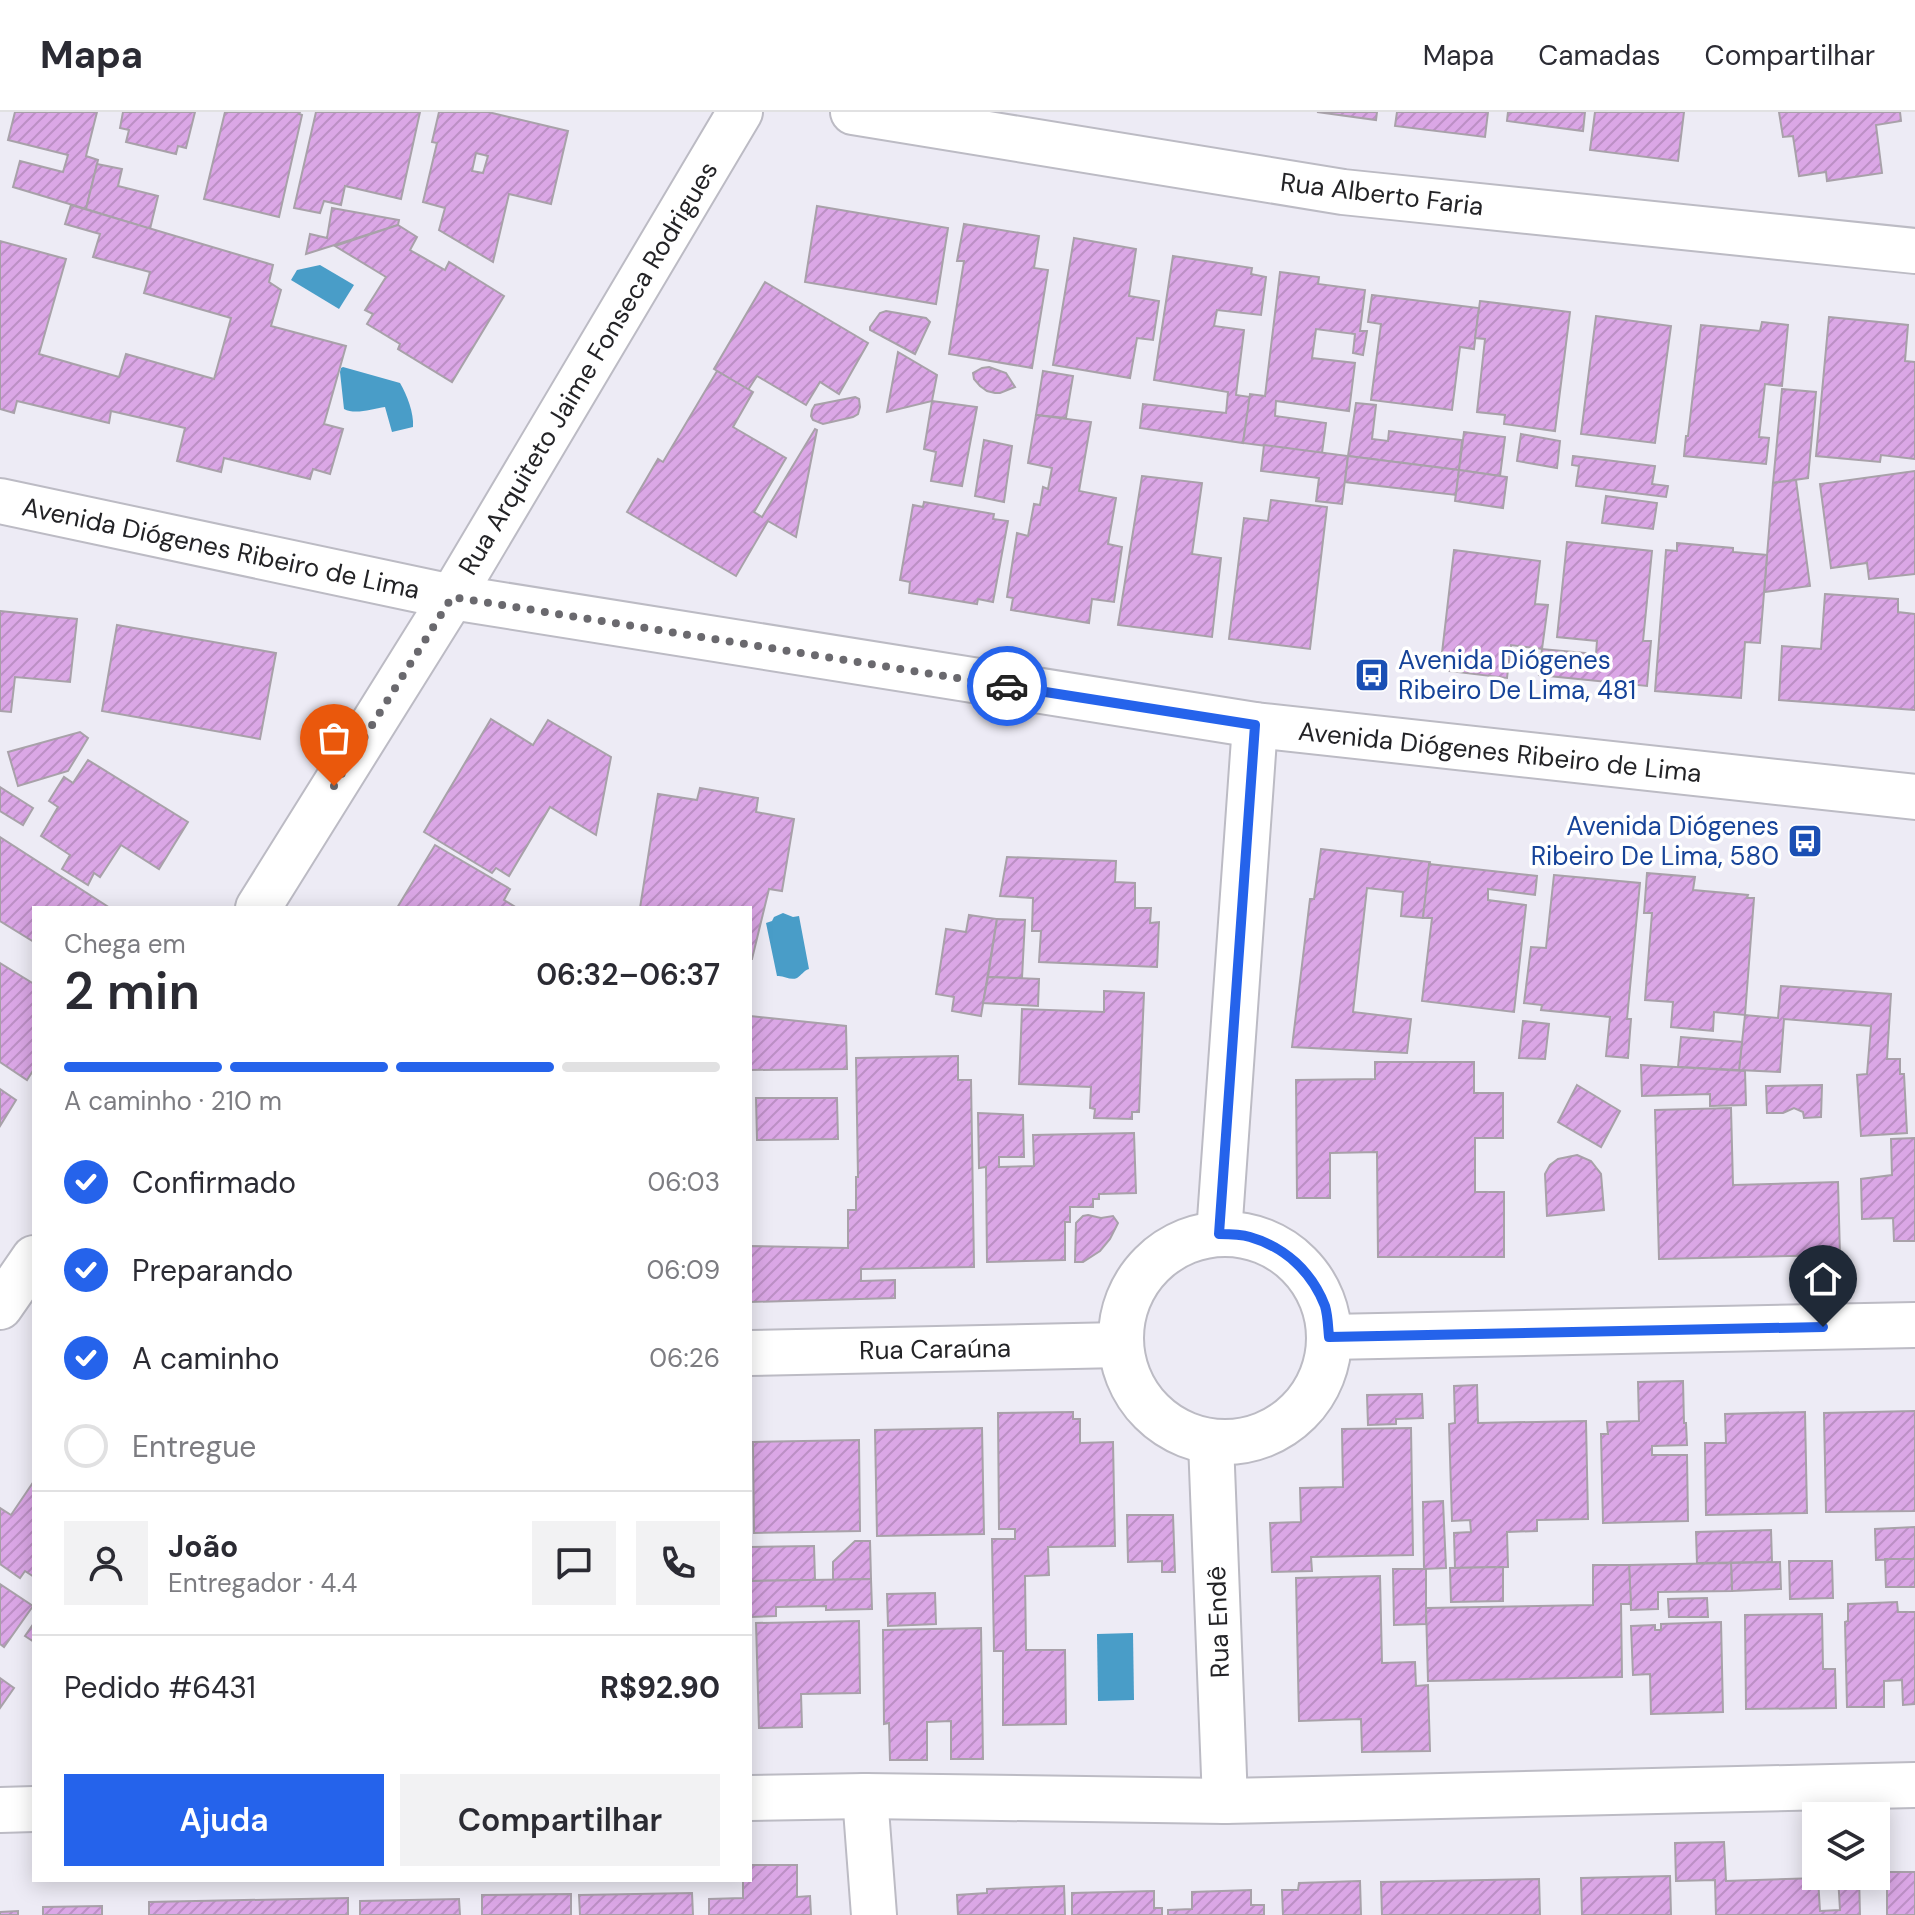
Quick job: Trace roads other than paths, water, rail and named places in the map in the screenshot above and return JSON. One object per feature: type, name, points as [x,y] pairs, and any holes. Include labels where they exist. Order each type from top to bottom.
[{"type":"street","name":"Rua Arquiteto Jaime Fonseca Rodrigues","points":[[259,906],[452,597],[740,112]]},
{"type":"street","name":"Rua Alberto Faria","points":[[853,112],[1343,192],[1915,251]]},
{"type":"street","name":"Avenida Diógenes Ribeiro de Lima","points":[[0,501],[452,597],[1255,725],[1915,797]]},
{"type":"street","points":[[1219,1234],[1255,725]]},
{"type":"street","points":[[1219,1234],[1248,1236],[1274,1246],[1297,1262],[1315,1283],[1326,1309],[1329,1337],[1326,1366],[1314,1394],[1295,1416],[1269,1432],[1241,1441],[1211,1442],[1184,1434],[1159,1420],[1139,1399],[1126,1373],[1120,1345],[1124,1312],[1136,1282],[1158,1258],[1187,1241],[1219,1234]]},
{"type":"street","points":[[0,1307],[32,1261]]},
{"type":"street","points":[[1329,1337],[1915,1325]]},
{"type":"street","name":"Rua Caraúna","points":[[752,1353],[1120,1345]]},
{"type":"street","name":"Rua Endê","points":[[1211,1442],[1225,1801]]},
{"type":"street","points":[[752,1798],[865,1796],[1225,1801],[1915,1785]]},
{"type":"street","points":[[865,1796],[874,1915]]},
{"type":"street","points":[[0,1810],[32,1809]]},
{"type":"water","points":[[320,265],[354,285],[339,309],[291,280],[297,270]]},
{"type":"water","points":[[343,367],[400,383],[410,404],[413,427],[392,432],[385,407],[358,412],[344,409],[340,372]]},
{"type":"water","points":[[783,913],[799,916],[809,969],[794,979],[777,976],[766,923]]},
{"type":"water","points":[[1133,1633],[1134,1700],[1098,1701],[1097,1634]]},
{"type":"place","name":"Avenida Diógenes Ribeiro De Lima, 481","points":[[1372,675]]},
{"type":"place","name":"Avenida Diógenes Ribeiro De Lima, 580","points":[[1805,841]]}]
